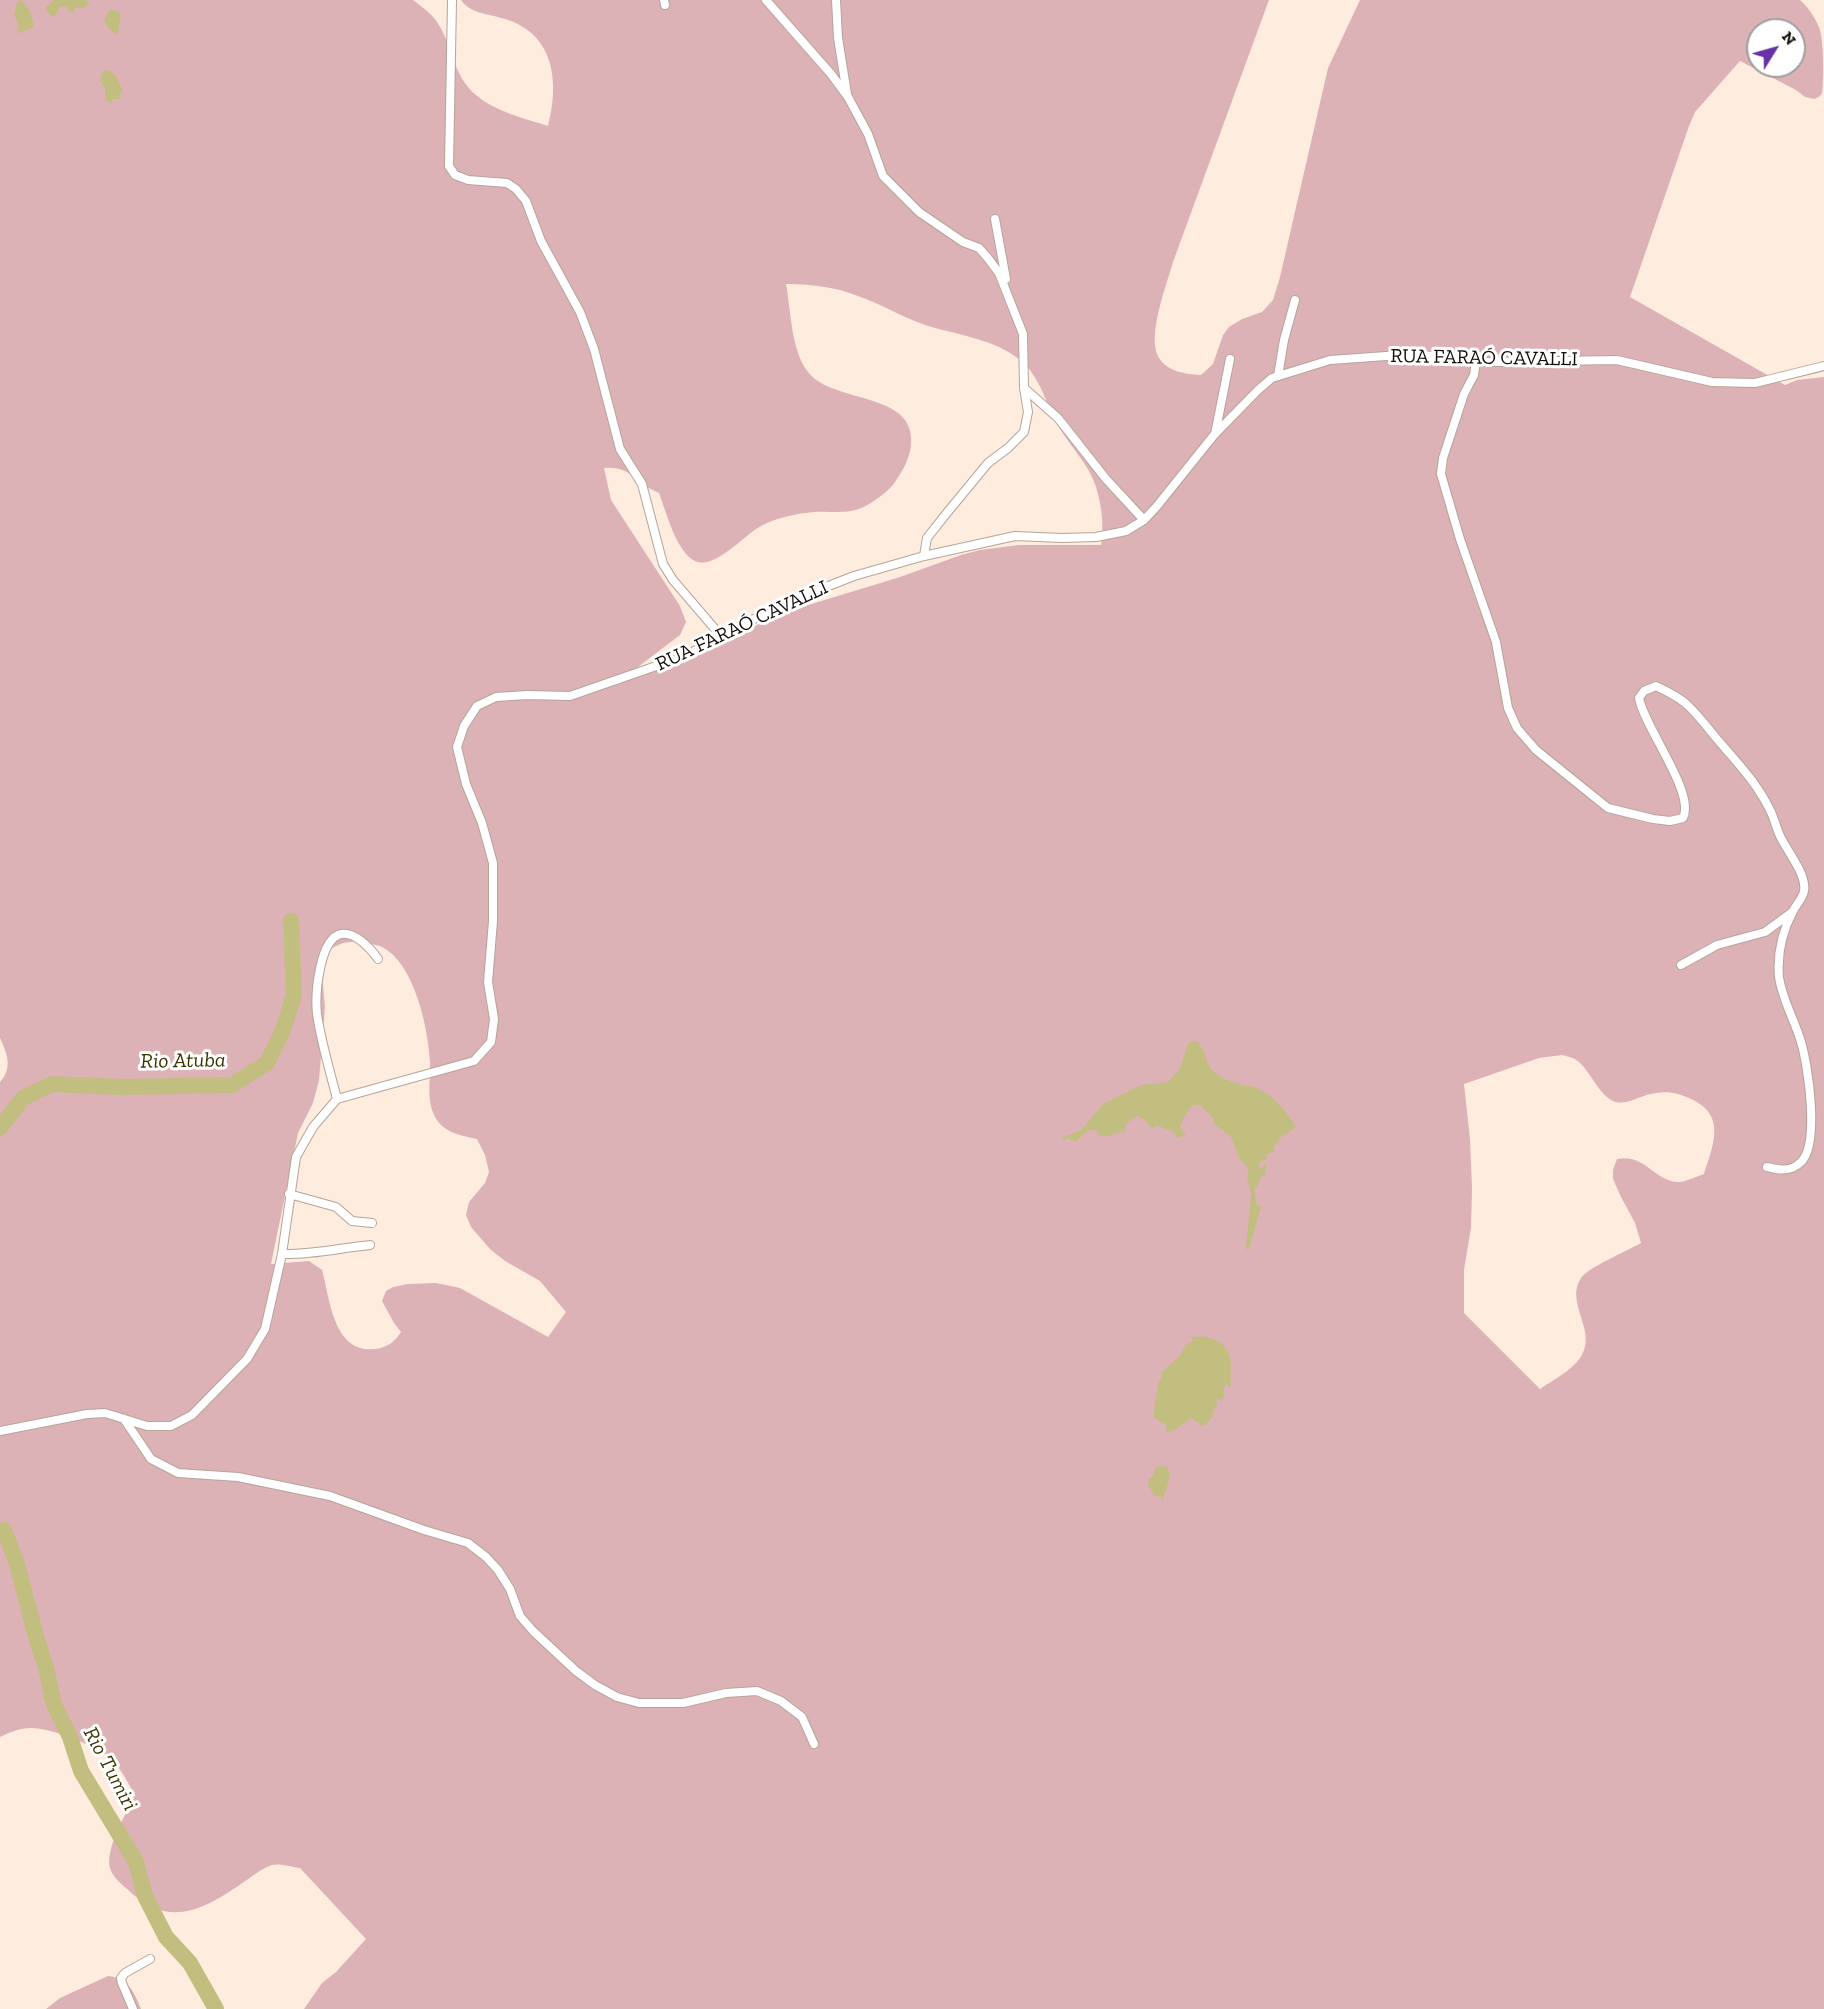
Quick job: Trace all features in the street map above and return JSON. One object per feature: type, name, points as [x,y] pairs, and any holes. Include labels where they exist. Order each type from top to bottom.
[{"type":"street","points":[[452,0],[449,166],[455,175],[468,180],[507,183],[516,189],[526,201],[542,241],[580,312],[594,349],[620,449],[642,484],[663,564],[679,588],[721,636]]},
{"type":"street","points":[[766,0],[831,74],[848,97],[868,134],[883,176],[919,212],[963,242],[979,248],[999,273],[1023,334],[1024,388],[1028,412],[1024,432],[988,463],[927,538],[924,556]]},
{"type":"street","points":[[836,0],[838,38],[848,97]]},
{"type":"street","points":[[994,219],[1008,296]]},
{"type":"street","points":[[1278,376],[1284,340],[1295,300]]},
{"type":"street","name":"RUA FARAÓ CAVALLI","points":[[337,1099],[474,1061],[490,1042],[494,1019],[488,982],[493,921],[493,863],[482,823],[466,784],[457,747],[464,726],[477,706],[496,698],[527,695],[570,696],[686,657],[721,636],[790,601],[854,576],[924,556],[1015,536],[1096,537],[1126,531],[1144,520],[1157,507],[1214,435],[1258,390],[1278,376],[1330,360],[1414,354],[1476,362],[1617,360],[1712,382],[1755,383],[1824,366]]},
{"type":"street","points":[[1214,435],[1230,359]]},
{"type":"street","points":[[1476,362],[1474,375],[1464,394],[1443,458],[1441,474],[1460,539],[1496,642],[1508,708],[1517,728],[1536,750],[1608,808],[1670,821],[1683,818],[1686,807],[1639,698],[1644,691],[1656,686],[1672,694],[1684,702],[1704,723],[1754,782],[1769,808],[1779,835],[1801,872],[1804,891],[1792,912],[1779,947],[1779,980],[1802,1044],[1811,1103],[1810,1136],[1802,1161],[1791,1168],[1780,1170],[1767,1167]]},
{"type":"street","points":[[1024,388],[1058,418],[1106,479],[1144,520]]},
{"type":"street","points":[[1682,965],[1717,945],[1765,932],[1792,912]]},
{"type":"street","points":[[0,1431],[87,1414],[105,1413],[147,1426],[171,1425],[192,1415],[247,1359],[265,1329],[282,1254],[296,1157],[313,1128],[337,1099],[317,1012],[318,978],[325,951],[334,938],[340,934],[348,934],[371,949],[378,959]]},
{"type":"street","points":[[289,1194],[336,1207],[352,1221],[372,1223]]},
{"type":"street","points":[[282,1254],[304,1254],[334,1248],[370,1245]]},
{"type":"street","points":[[124,1419],[151,1459],[178,1473],[238,1477],[330,1496],[424,1530],[468,1543],[498,1570],[510,1589],[520,1616],[533,1631],[576,1671],[617,1697],[639,1703],[683,1703],[726,1693],[757,1691],[781,1701],[802,1717],[814,1744]]},
{"type":"street","points":[[133,2009],[121,1978],[125,1973],[150,1959]]},
{"type":"shaded area","points":[[0,0],[413,0],[437,22],[457,69],[476,95],[501,110],[548,126],[552,109],[552,75],[549,60],[542,46],[532,34],[519,25],[474,11],[461,0],[1269,0],[1173,262],[1156,324],[1156,349],[1163,363],[1178,371],[1201,375],[1213,364],[1223,335],[1229,327],[1242,319],[1262,312],[1273,300],[1328,68],[1360,0],[1800,0],[1815,19],[1821,33],[1823,50],[1823,87],[1820,96],[1815,99],[1805,97],[1773,78],[1806,78],[1806,18],[1746,18],[1746,64],[1740,61],[1695,112],[1630,297],[1785,385],[1797,380],[1824,377],[1824,2009],[304,2009],[322,1983],[336,1972],[366,1939],[300,1868],[279,1864],[268,1866],[226,1894],[197,1908],[184,1912],[156,1909],[124,1887],[114,1877],[110,1868],[109,1860],[114,1840],[135,1795],[116,1764],[96,1749],[50,1731],[27,1728],[0,1737],[0,1082],[8,1066],[7,1055],[0,1038]],"holes":[[[786,284],[814,285],[841,290],[925,325],[997,346],[1019,359],[1033,374],[1060,429],[1093,479],[1101,509],[1101,545],[1019,545],[961,555],[900,577],[805,606],[722,641],[630,673],[680,635],[686,622],[680,606],[611,500],[604,468],[614,468],[628,473],[659,493],[672,530],[682,549],[695,561],[703,562],[720,556],[754,530],[777,519],[805,513],[851,511],[868,505],[891,487],[907,460],[911,445],[909,428],[901,415],[871,400],[835,389],[820,382],[808,372],[802,363],[795,342]],[[357,941],[380,946],[392,954],[410,980],[417,996],[429,1047],[430,1098],[433,1113],[440,1124],[449,1131],[477,1139],[485,1155],[489,1172],[485,1183],[469,1202],[466,1215],[471,1227],[490,1249],[505,1261],[540,1281],[566,1312],[548,1337],[460,1288],[436,1283],[408,1284],[386,1291],[382,1301],[401,1332],[399,1336],[383,1347],[361,1348],[350,1343],[342,1334],[331,1309],[322,1270],[309,1261],[271,1264],[298,1133],[313,1103],[319,1080],[325,1007],[320,953],[343,943]],[[1562,1055],[1580,1063],[1605,1095],[1616,1102],[1621,1103],[1661,1092],[1687,1097],[1702,1106],[1709,1114],[1714,1132],[1711,1153],[1704,1174],[1686,1181],[1671,1181],[1636,1160],[1617,1159],[1613,1179],[1635,1223],[1641,1243],[1599,1264],[1581,1278],[1576,1297],[1586,1338],[1585,1348],[1572,1367],[1540,1389],[1464,1313],[1464,1270],[1471,1228],[1472,1188],[1464,1084],[1539,1058]]]},
{"type":"shaded area","points":[[21,0],[33,20],[33,28],[22,31],[22,34],[17,31],[19,25],[14,15],[17,3]]},
{"type":"shaded area","points":[[54,0],[86,0],[90,5],[84,8],[74,8],[75,13],[70,12],[66,6],[59,7],[55,17],[50,15],[45,8]]},
{"type":"shaded area","points":[[110,9],[121,15],[118,34],[111,31],[104,21]]},
{"type":"shaded area","points":[[105,70],[115,75],[123,91],[119,95],[120,99],[113,99],[111,104],[105,99],[105,88],[100,81],[101,74]]},
{"type":"shaded area","points":[[1197,1041],[1212,1070],[1227,1080],[1256,1088],[1274,1099],[1296,1127],[1281,1137],[1273,1148],[1275,1151],[1266,1155],[1267,1159],[1259,1162],[1260,1170],[1266,1165],[1265,1175],[1261,1176],[1259,1184],[1254,1189],[1257,1205],[1261,1206],[1247,1250],[1251,1194],[1247,1176],[1249,1169],[1239,1158],[1231,1137],[1213,1123],[1214,1119],[1200,1105],[1193,1105],[1183,1119],[1180,1128],[1186,1135],[1176,1138],[1175,1133],[1157,1125],[1150,1127],[1138,1115],[1127,1123],[1124,1132],[1114,1133],[1111,1136],[1100,1136],[1096,1130],[1089,1130],[1075,1142],[1061,1138],[1081,1130],[1103,1104],[1141,1085],[1168,1082],[1179,1070],[1189,1042]]},
{"type":"shaded area","points":[[1192,1337],[1203,1337],[1219,1342],[1227,1349],[1231,1388],[1227,1384],[1223,1388],[1225,1393],[1222,1400],[1217,1399],[1218,1405],[1213,1410],[1212,1418],[1203,1426],[1191,1418],[1167,1433],[1166,1425],[1153,1417],[1158,1384],[1162,1376],[1160,1374],[1193,1341]]},
{"type":"shaded area","points":[[1156,1467],[1168,1468],[1170,1477],[1162,1502],[1161,1497],[1154,1495],[1148,1484]]},
{"type":"shaded area","points":[[108,1976],[121,1980],[130,1987],[141,2009],[46,2009],[60,1998]]},
{"type":"waterway","name":"Rio Atuba","points":[[0,1128],[23,1098],[52,1084],[123,1087],[232,1085],[267,1063],[283,1030],[294,995],[291,921]]},
{"type":"waterway","name":"Rio Tumiri","points":[[4,1530],[17,1564],[54,1705],[70,1737],[81,1771],[136,1862],[145,1896],[166,1937],[190,1963],[216,2009]]}]
